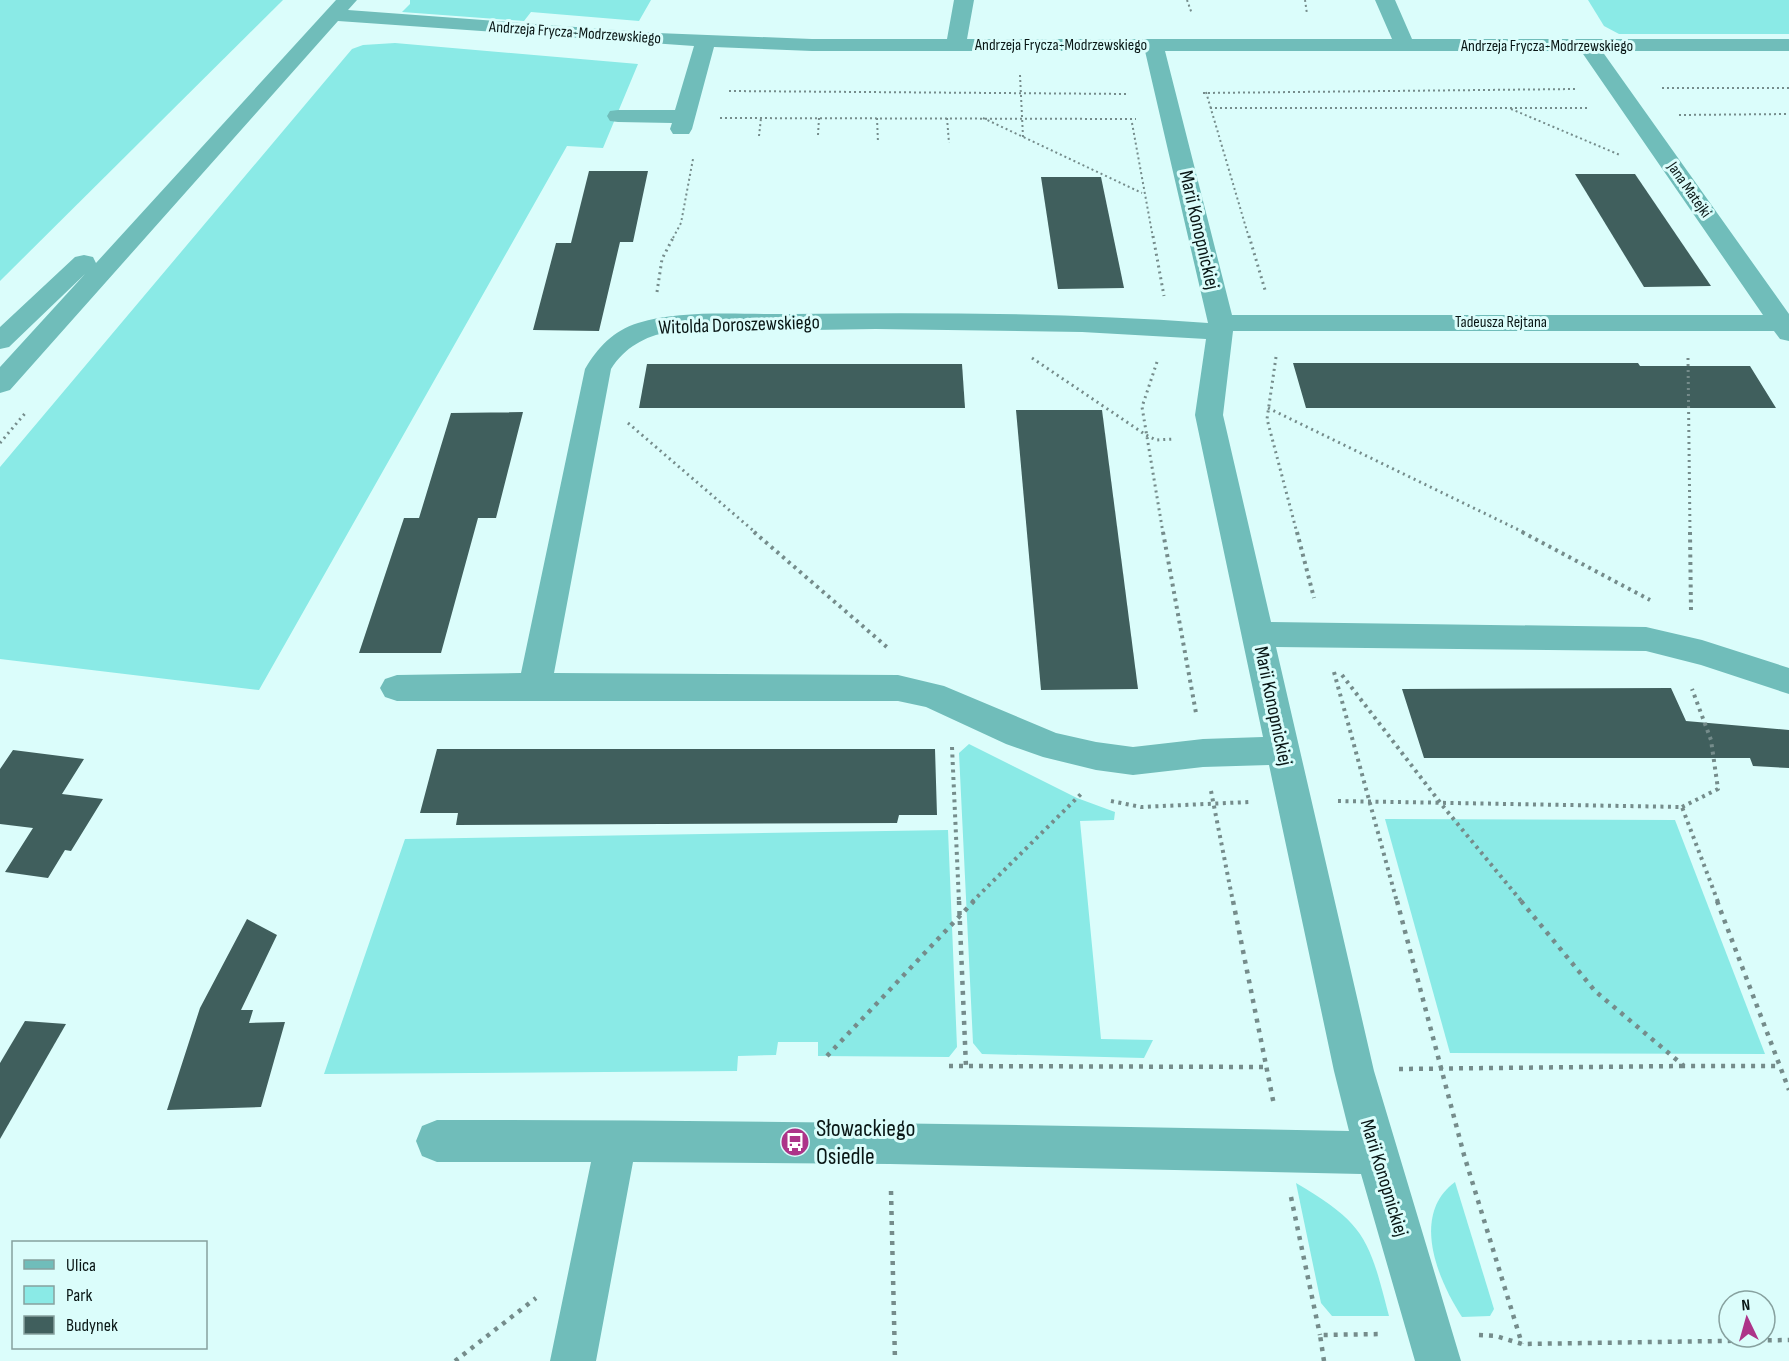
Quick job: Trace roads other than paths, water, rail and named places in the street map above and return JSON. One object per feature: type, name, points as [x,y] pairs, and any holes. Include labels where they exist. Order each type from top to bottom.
[{"type":"street","points":[[956,45],[964,0]]},
{"type":"street","points":[[1385,0],[1405,46]]},
{"type":"street","points":[[0,384],[340,7]]},
{"type":"street","name":"Andrzeja Frycza-Modrzewskiego","points":[[340,7],[705,42],[956,45],[1789,45]]},
{"type":"street","points":[[618,116],[682,123],[705,42]]},
{"type":"street","name":"Marii Konopnickiej","points":[[1153,45],[1220,328],[1209,415],[1354,1071],[1374,1153],[1434,1347]]},
{"type":"street","name":"Jana Matejki","points":[[1588,46],[1785,328]]},
{"type":"street","points":[[0,341],[246,112]]},
{"type":"street","name":"Witolda Doroszewskiego","points":[[535,686],[598,369],[608,354],[625,339],[652,326],[693,323],[928,321],[1220,328]]},
{"type":"street","name":"Tadeusza Rejtana","points":[[1220,328],[1275,322],[1785,328]]},
{"type":"street","points":[[1258,634],[1687,639],[1789,681]]},
{"type":"street","points":[[397,688],[535,686],[898,688],[932,695],[1018,735],[1055,747],[1133,761],[1203,753],[1283,750]]},
{"type":"street","points":[[437,1141],[890,1143],[1374,1153]]},
{"type":"street","points":[[573,1361],[616,1141]]},
{"type":"place","name":"Słowackiego Osiedle","points":[[795,1142]]}]
